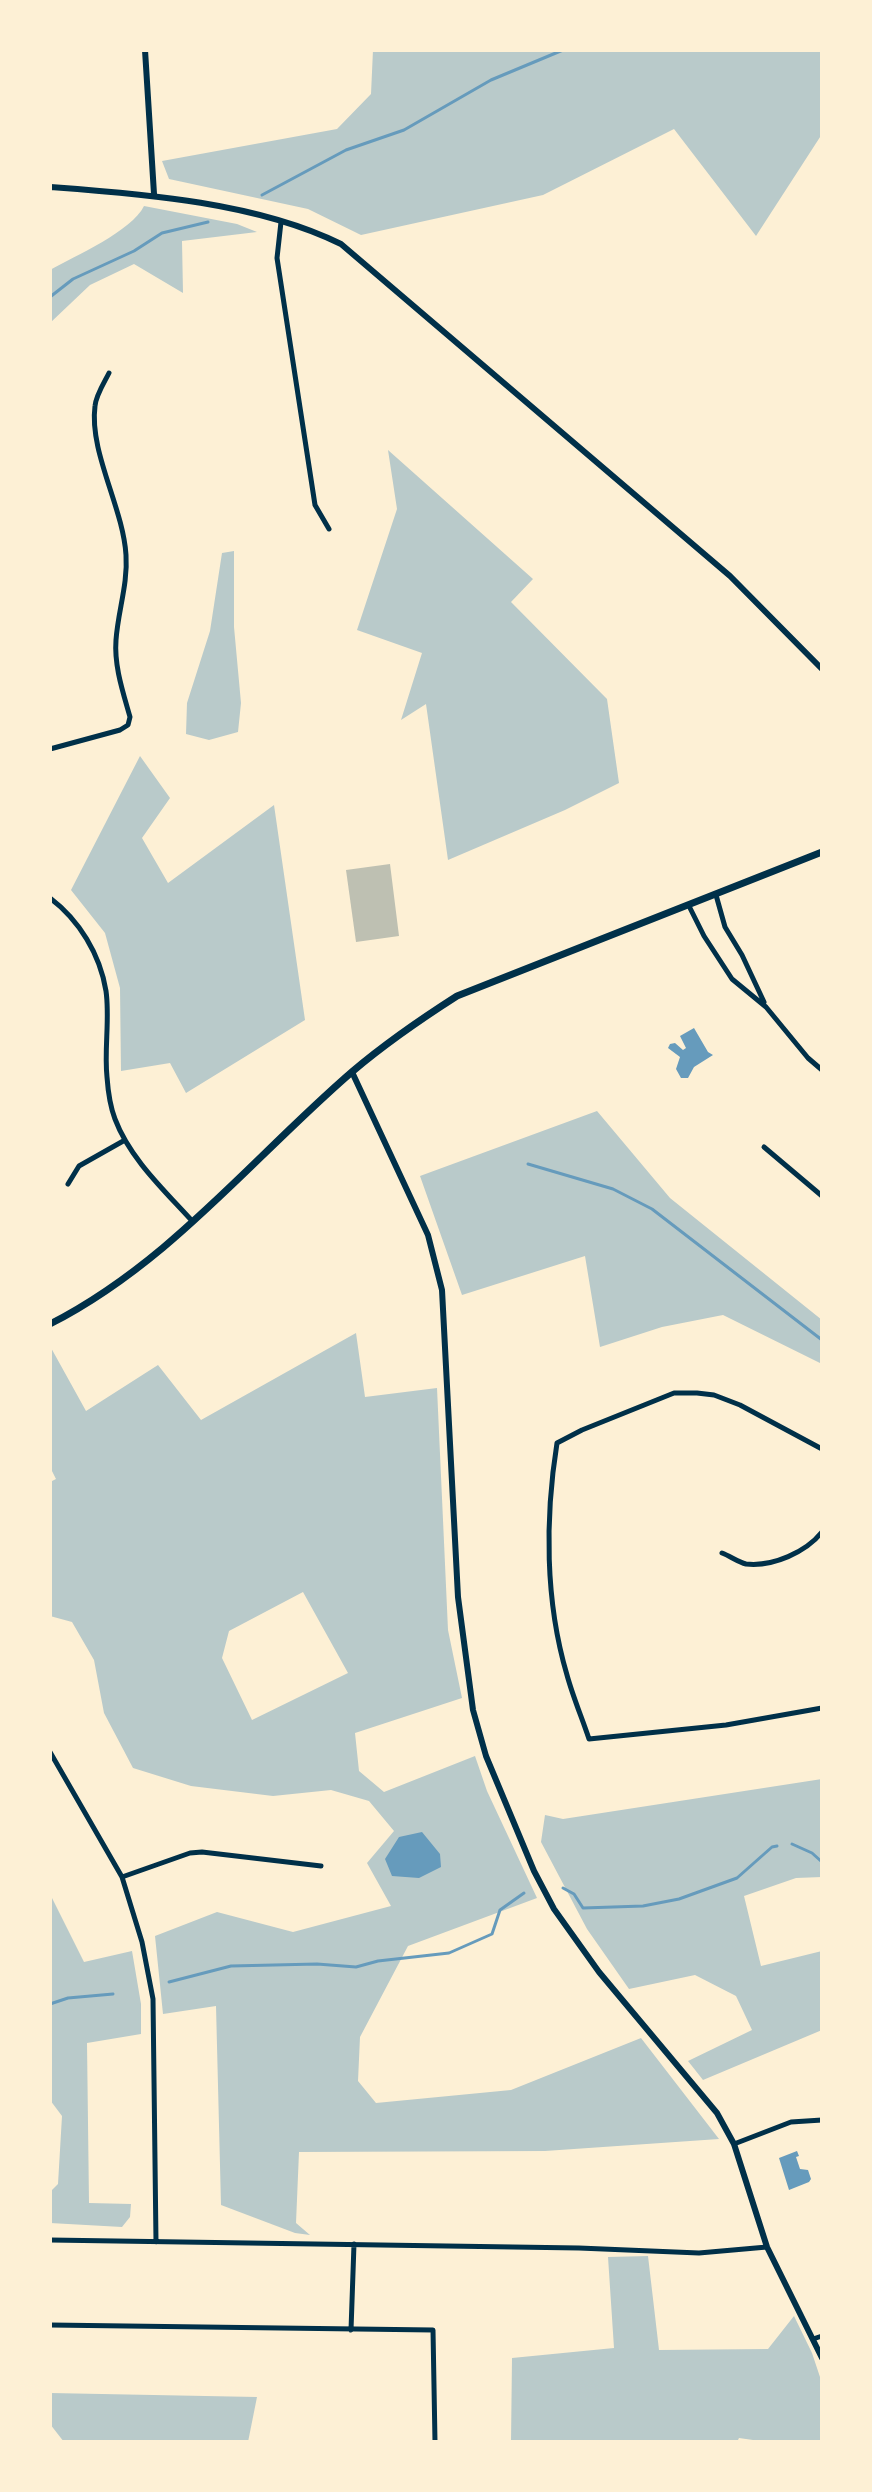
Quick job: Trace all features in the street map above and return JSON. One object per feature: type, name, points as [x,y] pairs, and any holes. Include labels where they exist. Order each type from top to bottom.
[{"type":"main road","points":[[50,1324],[118,1285],[193,1223],[352,1072],[404,1029],[457,996],[822,852]]},
{"type":"street","points":[[145,50],[154,194]]},
{"type":"street","points":[[50,187],[154,194],[281,222],[319,233],[341,244],[730,576],[822,669]]},
{"type":"street","points":[[281,222],[277,258],[315,505],[329,529]]},
{"type":"street","points":[[50,749],[120,730],[128,725],[130,717],[117,666],[116,641],[126,555],[120,520],[94,429],[95,403],[109,373]]},
{"type":"street","points":[[716,895],[725,927],[766,1007]]},
{"type":"street","points":[[50,898],[72,918],[99,964],[106,992],[106,1065],[115,1119],[125,1140],[151,1175],[193,1223]]},
{"type":"street","points":[[689,906],[732,979],[766,1007],[808,1058],[822,1070]]},
{"type":"street","points":[[352,1072],[428,1235],[442,1290],[460,1612],[473,1710],[486,1756],[531,1865],[554,1909],[599,1972],[717,2113],[734,2144],[767,2247],[822,2358]]},
{"type":"street","points":[[68,1184],[79,1166],[125,1140]]},
{"type":"street","points":[[764,1147],[822,1196]]},
{"type":"street","points":[[822,1449],[740,1405],[714,1395],[674,1393],[557,1443],[549,1488],[550,1555],[557,1629],[567,1675],[589,1739],[726,1725],[822,1708]]},
{"type":"street","points":[[722,1553],[744,1564],[767,1563],[791,1555],[822,1532]]},
{"type":"street","points":[[50,1752],[122,1877],[142,1942],[153,1999],[156,2242]]},
{"type":"street","points":[[122,1877],[190,1853],[202,1852],[321,1866]]},
{"type":"street","points":[[734,2144],[791,2122],[822,2120]]},
{"type":"street","points":[[50,2240],[699,2253],[767,2247]]},
{"type":"street","points":[[351,2330],[354,2244]]},
{"type":"street","points":[[50,2325],[433,2330],[435,2442]]},
{"type":"street","points":[[813,2339],[822,2336]]},
{"type":"shaded area","points":[[373,50],[822,50],[822,134],[756,236],[674,129],[543,195],[361,235],[308,209],[169,179],[162,161],[337,129],[371,94]]},
{"type":"shaded area","points":[[144,206],[237,224],[257,232],[182,241],[183,293],[134,264],[90,285],[50,323],[50,270],[116,234]]},
{"type":"shaded area","points":[[388,450],[533,579],[511,602],[607,699],[619,783],[565,810],[448,860],[426,704],[401,720],[422,653],[357,630],[397,509]]},
{"type":"shaded area","points":[[234,551],[234,627],[241,703],[238,732],[209,740],[186,734],[187,703],[210,631],[222,553]]},
{"type":"shaded area","points":[[140,756],[170,798],[142,838],[168,883],[274,805],[305,1020],[186,1093],[170,1063],[121,1071],[120,988],[105,933],[71,890]]},
{"type":"shaded area","points":[[597,1111],[670,1198],[822,1320],[822,1364],[723,1315],[662,1327],[600,1347],[585,1256],[462,1295],[420,1176]]},
{"type":"shaded area","points":[[356,1333],[365,1397],[437,1388],[448,1630],[462,1698],[355,1733],[359,1771],[384,1792],[475,1756],[487,1791],[537,1898],[408,1946],[360,2037],[358,2081],[376,2103],[511,2090],[641,2038],[719,2139],[545,2151],[299,2152],[296,2223],[310,2235],[295,2233],[221,2205],[216,2006],[163,2014],[155,1936],[217,1912],[293,1932],[391,1906],[367,1863],[394,1831],[369,1801],[331,1790],[273,1796],[191,1786],[133,1768],[104,1713],[94,1660],[72,1622],[50,1616],[50,1482],[56,1479],[50,1467],[50,1346],[86,1411],[158,1365],[201,1420]],"holes":[[[303,1592],[348,1673],[252,1720],[222,1658],[229,1631]]]},
{"type":"shaded area","points":[[822,1779],[822,1877],[796,1878],[744,1896],[761,1966],[822,1951],[822,2030],[703,2080],[688,2061],[752,2030],[736,1996],[695,1975],[629,1989],[587,1929],[541,1842],[545,1815],[563,1819]]},
{"type":"shaded area","points":[[50,1894],[84,1962],[132,1951],[141,2004],[141,2034],[87,2043],[89,2203],[131,2204],[130,2217],[122,2227],[50,2223],[50,2192],[58,2184],[62,2116],[50,2100]]},
{"type":"shaded area","points":[[648,2256],[659,2350],[768,2349],[794,2316],[822,2383],[822,2442],[767,2442],[739,2438],[737,2442],[511,2442],[512,2358],[614,2348],[608,2257]]},
{"type":"shaded area","points":[[50,2393],[257,2397],[248,2442],[64,2442],[50,2424]]},
{"type":"water","points":[[694,1028],[713,1055],[694,1067],[688,1078],[681,1078],[676,1069],[680,1057],[668,1048],[675,1043],[683,1050],[686,1048],[680,1036]]},
{"type":"water","points":[[422,1832],[440,1854],[441,1867],[419,1878],[392,1876],[385,1859],[399,1837]]},
{"type":"water","points":[[797,2151],[800,2169],[808,2170],[811,2179],[789,2190],[779,2158]]},
{"type":"building","points":[[390,864],[399,936],[356,942],[346,870]]},
{"type":"waterway","points":[[262,195],[346,150],[404,130],[491,80],[563,50]]},
{"type":"waterway","points":[[50,297],[73,279],[134,251],[162,233],[208,222]]},
{"type":"waterway","points":[[528,1164],[613,1189],[652,1209],[822,1340]]},
{"type":"waterway","points":[[792,1844],[812,1853],[822,1862]]},
{"type":"waterway","points":[[563,1888],[574,1894],[583,1908],[643,1906],[679,1899],[737,1878],[777,1846]]},
{"type":"waterway","points":[[169,1982],[231,1966],[317,1964],[356,1967],[378,1961],[449,1953],[492,1934],[500,1910],[524,1893]]},
{"type":"waterway","points":[[50,2004],[68,1998],[113,1994]]}]
